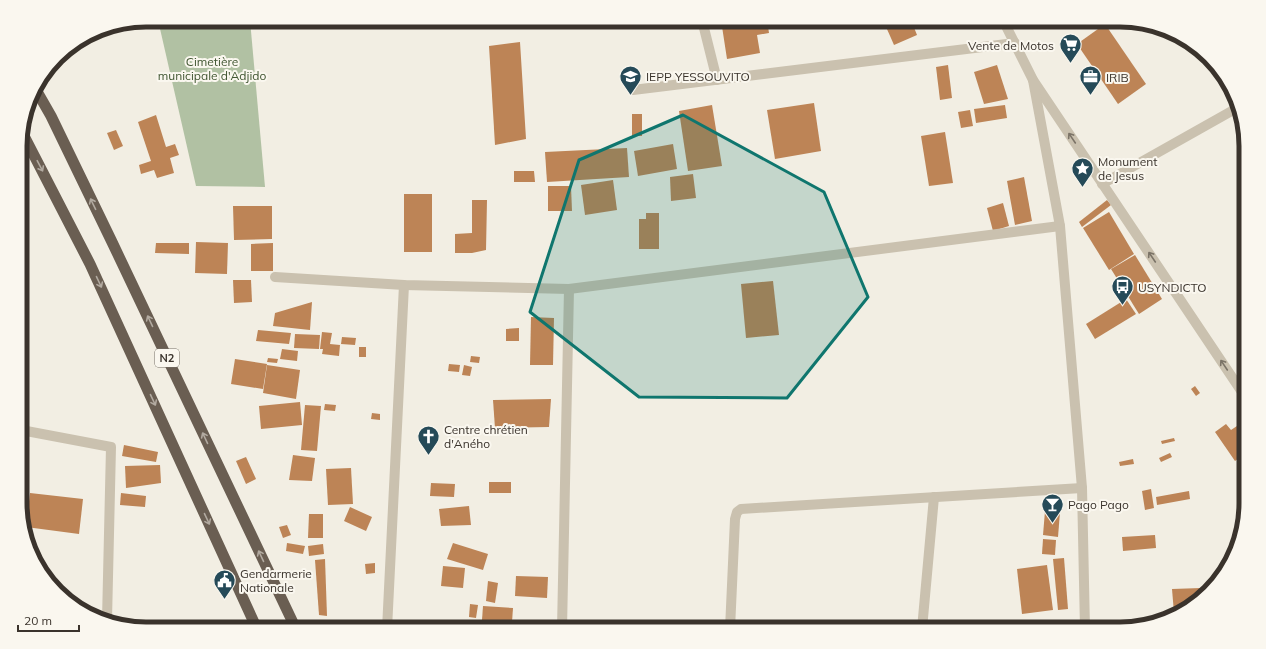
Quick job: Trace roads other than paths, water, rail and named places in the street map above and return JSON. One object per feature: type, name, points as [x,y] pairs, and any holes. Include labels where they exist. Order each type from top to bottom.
[{"type":"highway","name":"N2","points":[[39,94],[51,116],[112,242],[293,622]]},
{"type":"highway","name":"N2","points":[[27,142],[90,264],[254,622]]},
{"type":"street","points":[[704,27],[717,80]]},
{"type":"street","points":[[1007,27],[1033,80],[1239,388]]},
{"type":"street","points":[[633,90],[1015,43]]},
{"type":"street","points":[[1033,80],[1060,226],[1082,488],[1085,622]]},
{"type":"street","points":[[1102,184],[1233,110]]},
{"type":"street","points":[[275,277],[404,285],[570,289],[1060,226]]},
{"type":"street","points":[[387,622],[404,285]]},
{"type":"street","points":[[562,622],[570,289]]},
{"type":"street","points":[[27,431],[111,448],[107,616]]},
{"type":"street","points":[[730,622],[734,519],[737,512],[742,509],[1082,488]]},
{"type":"street","points":[[923,622],[934,497]]},
{"type":"place","name":"Vente de Motos","points":[[1070,64]]},
{"type":"place","name":"IEPP YESSOUVITO","points":[[631,96]]},
{"type":"place","name":"IRIB","points":[[1090,96]]},
{"type":"place","name":"Monument de Jesus","points":[[1082,188]]},
{"type":"place","name":"USYNDICTO","points":[[1122,306]]},
{"type":"place","name":"Centre chrétien d'Aného","points":[[429,456]]},
{"type":"place","name":"Pago Pago","points":[[1053,524]]},
{"type":"place","name":"Gendarmerie Nationale","points":[[224,600]]},
{"type":"park label","name":"Cimetière municipale d'Adjido","points":[[212,68]]}]
